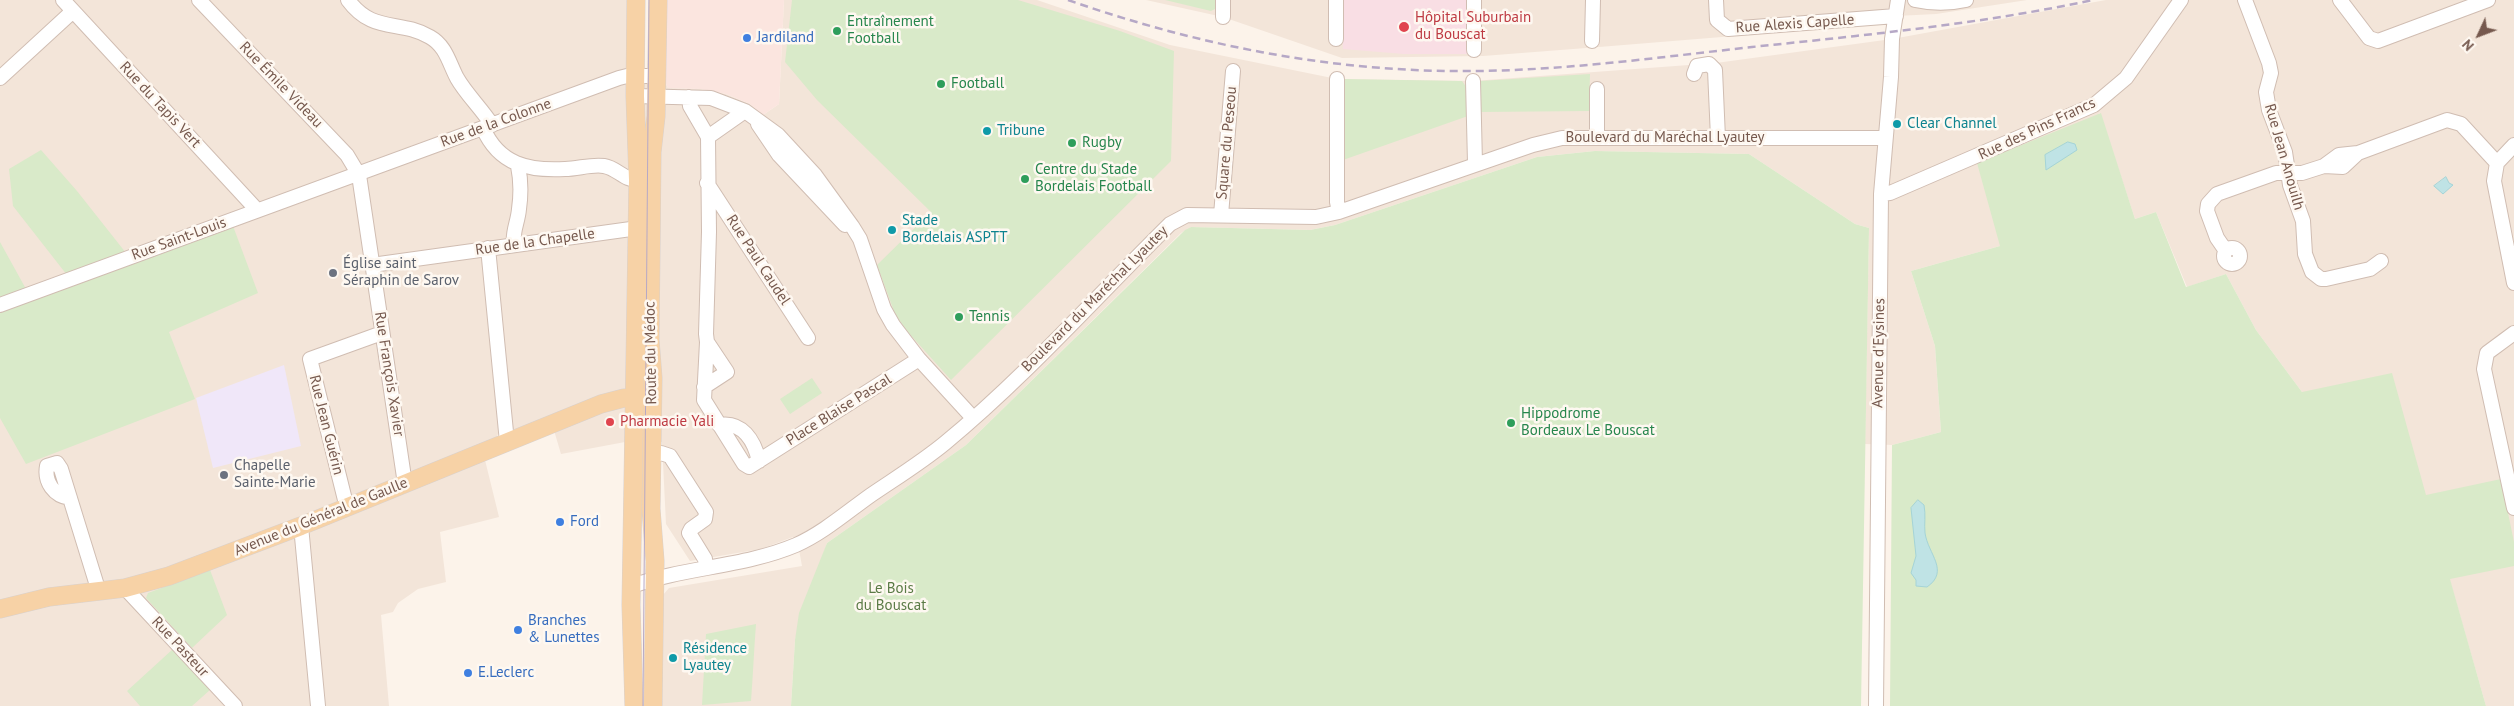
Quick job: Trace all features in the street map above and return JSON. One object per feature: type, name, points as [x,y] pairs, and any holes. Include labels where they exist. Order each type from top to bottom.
[{"type":"main road","name":"Route du Médoc","points":[[634,706],[632,586],[633,398],[638,228],[635,96],[636,0]]},
{"type":"main road","name":"Route du Médoc","points":[[653,706],[654,578],[651,509],[653,398],[650,340],[652,162],[656,96],[658,0]]},
{"type":"main road","name":"Avenue du Général de Gaulle","points":[[0,609],[49,597],[126,588],[169,576],[347,508],[612,400],[653,398]]},
{"type":"street","name":"Rue du Tapis Vert","points":[[63,0],[257,210]]},
{"type":"street","name":"Rue Émile Videau","points":[[199,0],[347,155],[359,175]]},
{"type":"street","points":[[348,0],[367,18],[378,24],[413,29],[432,38],[448,56],[458,79],[480,106],[487,126],[487,138],[518,166],[520,210],[513,236],[514,244]]},
{"type":"street","points":[[1223,0],[1223,17]]},
{"type":"street","points":[[1336,0],[1336,39]]},
{"type":"street","points":[[1474,0],[1474,50]]},
{"type":"street","points":[[1592,41],[1593,0]]},
{"type":"street","name":"Rue Alexis Capelle","points":[[1716,0],[1717,20],[1728,29],[1896,16]]},
{"type":"street","name":"Avenue d'Eysines","points":[[1876,706],[1881,194],[1898,0]]},
{"type":"street","points":[[1915,0],[1944,4],[1966,0]]},
{"type":"street","name":"Rue des Pins Francs","points":[[1881,194],[1890,193],[1963,163],[2094,105],[2126,78],[2181,0]]},
{"type":"street","name":"Rue Jean Anouilh","points":[[2245,0],[2269,63],[2271,73],[2266,92],[2269,110],[2285,152],[2290,185],[2304,221],[2305,254],[2312,272],[2316,276],[2326,279],[2370,269],[2381,261]]},
{"type":"street","points":[[2340,0],[2369,38],[2378,41],[2488,0]]},
{"type":"street","points":[[0,78],[73,11]]},
{"type":"street","points":[[1694,74],[1697,66],[1709,64],[1714,70],[1718,138]]},
{"type":"street","name":"Square du Peseou","points":[[1221,215],[1233,71]]},
{"type":"street","name":"Rue de la Colonne","points":[[359,175],[619,78],[656,76]]},
{"type":"street","points":[[1337,79],[1337,202],[1339,212]]},
{"type":"street","points":[[1473,81],[1475,163]]},
{"type":"street","points":[[1597,89],[1597,137]]},
{"type":"street","points":[[635,96],[712,98],[750,115],[775,139],[852,226],[860,239],[884,308],[919,359],[973,418]]},
{"type":"street","points":[[689,97],[690,106],[708,137],[709,232],[704,400],[719,424],[746,467],[759,461],[747,434],[737,425],[719,424]]},
{"type":"street","points":[[708,137],[750,115]]},
{"type":"street","points":[[2226,251],[2216,238],[2207,212],[2212,198],[2276,173],[2288,175],[2324,166],[2339,156],[2358,153],[2447,120],[2462,124],[2498,163]]},
{"type":"street","name":"Boulevard du Maréchal Lyautey","points":[[632,586],[654,578],[749,560],[802,542],[944,444],[973,418],[1170,224],[1187,215],[1316,217],[1339,212],[1475,163],[1547,140],[1597,137],[1885,138]]},
{"type":"street","points":[[2514,145],[2498,163],[2494,181],[2514,283]]},
{"type":"street","points":[[518,166],[565,169],[604,166],[629,179],[638,180]]},
{"type":"street","name":"Rue Saint-Louis","points":[[0,305],[257,210],[359,175]]},
{"type":"street","name":"Rue François Xavier","points":[[359,175],[406,484]]},
{"type":"street","name":"Rue Paul Caudel","points":[[707,183],[808,338]]},
{"type":"street","points":[[709,232],[731,218]]},
{"type":"street","name":"Rue de la Chapelle","points":[[372,266],[514,244],[638,228]]},
{"type":"street","points":[[488,248],[507,442]]},
{"type":"street","name":"Rue Jean Guérin","points":[[347,508],[310,359],[382,333]]},
{"type":"street","points":[[2514,334],[2488,353],[2484,369],[2514,508]]},
{"type":"street","points":[[704,387],[727,372],[707,342]]},
{"type":"street","name":"Place Blaise Pascal","points":[[759,461],[919,359]]},
{"type":"street","points":[[652,457],[661,453],[670,456],[706,512],[704,519],[691,528],[689,533],[705,559],[706,567]]},
{"type":"street","points":[[70,498],[99,592]]},
{"type":"street","points":[[301,526],[318,706]]},
{"type":"street","name":"Rue Pasteur","points":[[126,588],[235,706]]},
{"type":"shaded area","points":[[0,0],[631,0],[631,62],[664,80],[668,88],[700,89],[726,94],[750,104],[763,115],[779,104],[784,0],[1037,0],[1170,45],[1337,79],[1473,81],[1716,63],[1892,39],[2106,0],[2514,0],[2514,706],[2486,706],[2434,525],[2302,392],[2256,330],[2226,274],[2187,287],[2156,212],[2135,219],[2100,113],[2000,246],[1911,271],[1935,346],[1941,432],[1892,445],[1865,444],[1869,228],[1855,224],[1749,154],[1595,151],[1537,157],[1335,225],[1310,230],[1191,227],[1181,233],[966,445],[827,543],[795,640],[791,706],[662,706],[663,595],[669,588],[802,566],[798,544],[793,537],[761,549],[690,561],[666,524],[662,442],[625,442],[561,454],[550,417],[516,430],[510,427],[499,432],[485,460],[499,517],[440,532],[446,582],[418,589],[398,603],[393,612],[381,615],[389,706],[0,706]]},
{"type":"shaded area","points":[[663,0],[784,0],[779,104],[763,115],[750,104],[726,94],[700,89],[668,88],[664,80]]},
{"type":"shaded area","points":[[1146,0],[2027,0],[1936,14],[1896,16],[1722,37],[1483,56],[1342,58],[1223,17]]},
{"type":"shaded area","name":"Hôpital Suburbain du Bouscat","points":[[1340,0],[1467,0],[1467,54],[1404,54],[1343,49]]},
{"type":"shaded area","points":[[284,365],[301,446],[213,468],[196,398]]},
{"type":"green space","name":"Centre du Stade Bordelais Football","points":[[792,0],[1018,0],[1120,31],[1174,51],[1171,161],[951,380],[906,330],[895,314],[877,265],[931,212],[817,100],[785,62]]},
{"type":"green space","points":[[1165,0],[1217,0],[1217,8],[1211,11]]},
{"type":"green space","points":[[1590,74],[1589,111],[1481,112],[1480,81]]},
{"type":"green space","points":[[1343,79],[1462,81],[1467,88],[1468,116],[1343,160]]},
{"type":"green space","points":[[2101,113],[2135,219],[2156,212],[2186,287],[2226,274],[2256,330],[2302,392],[2392,373],[2426,495],[2501,479],[2514,542],[2514,566],[2450,579],[2486,706],[1890,706],[1892,445],[1941,432],[1935,346],[1911,271],[2000,246],[1977,163]]},
{"type":"green space","points":[[41,150],[77,191],[126,253],[67,275],[13,206],[9,169]]},
{"type":"green space","name":"Hippodrome Bordeaux Le Bouscat","points":[[1595,151],[1749,154],[1855,224],[1869,228],[1861,706],[791,706],[795,640],[799,613],[827,543],[966,445],[1185,230],[1191,227],[1310,230],[1335,225],[1537,157]]},
{"type":"green space","points":[[233,226],[258,293],[169,332],[195,399],[26,464],[0,418],[0,311]]},
{"type":"green space","points":[[0,242],[26,289],[0,299]]},
{"type":"green space","points":[[812,378],[822,393],[790,414],[780,399]]},
{"type":"green space","points":[[210,570],[227,615],[192,648],[146,598],[148,593]]},
{"type":"green space","points":[[756,624],[751,701],[702,705],[706,634]]},
{"type":"green space","points":[[173,649],[211,689],[192,706],[140,706],[127,691]]},
{"type":"water","points":[[2068,142],[2075,144],[2077,150],[2046,170],[2045,155]]},
{"type":"water","points":[[2446,177],[2449,183],[2453,185],[2443,194],[2434,186]]},
{"type":"water","points":[[1918,500],[1924,505],[1925,533],[1937,568],[1937,575],[1934,581],[1927,587],[1916,586],[1916,580],[1911,573],[1916,556],[1911,508]]},
{"type":"tram line","points":[[643,706],[649,0]]},
{"type":"railway","points":[[1068,0],[1168,31],[1269,54],[1320,62],[1372,67],[1477,71],[1615,62],[1880,33],[2008,16],[2093,0]]},
{"type":"place","name":"Hôpital Suburbain du Bouscat","points":[[1404,27]]},
{"type":"place","name":"Entraînement Football","points":[[837,31]]},
{"type":"place","name":"Jardiland","points":[[747,38]]},
{"type":"place","name":"Football","points":[[941,84]]},
{"type":"place","name":"Clear Channel","points":[[1897,124]]},
{"type":"place","name":"Tribune","points":[[987,131]]},
{"type":"place","name":"Rugby","points":[[1072,143]]},
{"type":"place","name":"Centre du Stade Bordelais Football","points":[[1025,179]]},
{"type":"place","name":"Stade Bordelais ASPTT","points":[[892,230]]},
{"type":"place","name":"Église saint Séraphin de Sarov","points":[[333,273]]},
{"type":"place","name":"Tennis","points":[[959,317]]},
{"type":"place","name":"Pharmacie Yali","points":[[610,422]]},
{"type":"place","name":"Hippodrome Bordeaux Le Bouscat","points":[[1511,423]]},
{"type":"place","name":"Chapelle Sainte-Marie","points":[[224,475]]},
{"type":"place","name":"Ford","points":[[560,522]]},
{"type":"place","name":"Branches & Lunettes","points":[[518,630]]},
{"type":"place","name":"Résidence Lyautey","points":[[673,658]]},
{"type":"place","name":"E.Leclerc","points":[[468,673]]},
{"type":"park label","name":"Le Bois du Bouscat","points":[[891,598]]}]
